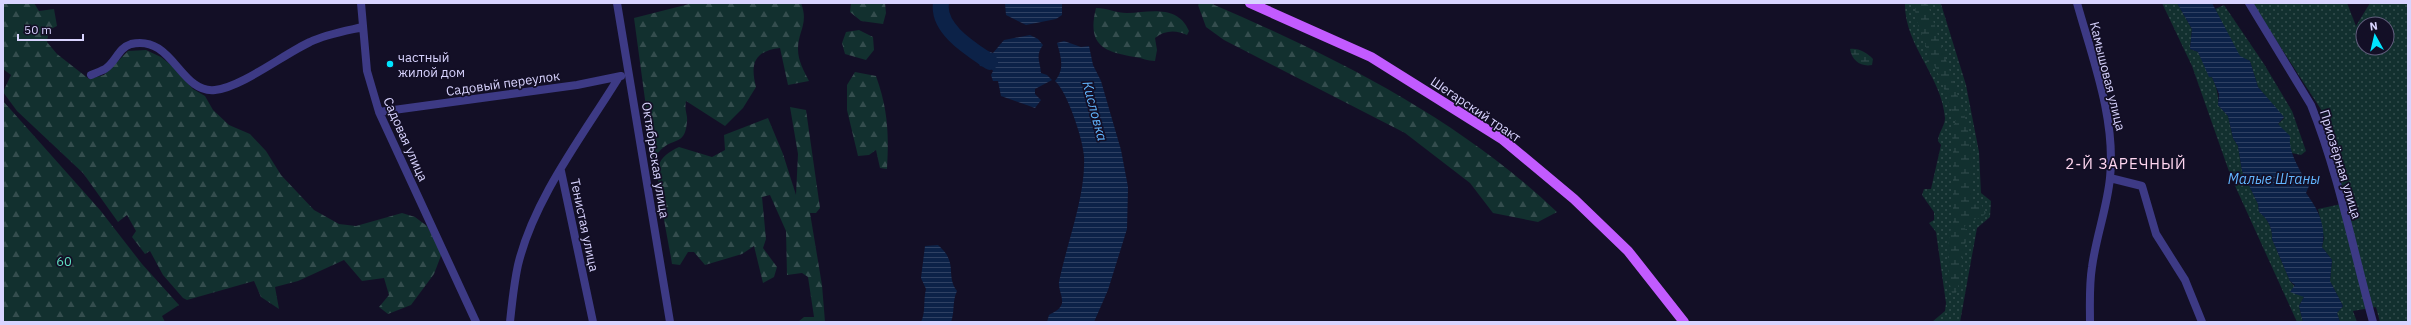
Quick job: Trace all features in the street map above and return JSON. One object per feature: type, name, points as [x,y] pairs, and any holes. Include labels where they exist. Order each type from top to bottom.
[{"type":"main road","name":"Шегарский тракт","points":[[1250,3],[1372,57],[1502,139],[1574,199],[1628,251],[1684,322]]},
{"type":"street","name":"Садовая улица","points":[[362,3],[362,27],[367,71],[379,112],[447,256],[464,299],[476,322]]},
{"type":"street","name":"Октябрьская улица","points":[[617,3],[670,322]]},
{"type":"street","name":"Камышовая улица","points":[[2077,3],[2102,93],[2111,136],[2110,178],[2092,268],[2089,296],[2090,322]]},
{"type":"street","name":"Приозёрная улица","points":[[2249,3],[2311,105],[2316,116],[2335,177],[2373,322]]},
{"type":"street","points":[[91,75],[106,69],[123,48],[137,43],[147,44],[168,54],[189,80],[203,88],[214,90],[234,84],[310,42],[329,34],[362,27]]},
{"type":"street","name":"Садовый переулок","points":[[379,112],[576,85],[629,74]]},
{"type":"street","name":"Тенистая улица","points":[[593,322],[561,171],[619,77]]},
{"type":"street","points":[[510,322],[518,265],[528,234],[561,171]]},
{"type":"street","points":[[2110,178],[2142,186],[2156,234],[2185,280],[2202,322]]},
{"type":"green space","points":[[3,3],[34,3],[39,11],[54,9],[57,26],[49,30],[47,42],[57,54],[89,79],[104,75],[128,51],[146,50],[161,57],[171,65],[193,89],[205,96],[213,110],[229,125],[250,134],[266,151],[281,175],[314,210],[339,224],[356,226],[402,213],[415,217],[427,226],[442,253],[434,274],[411,305],[388,314],[379,307],[389,295],[384,278],[362,281],[344,260],[298,281],[275,287],[279,309],[261,297],[254,281],[187,300],[183,298],[163,275],[150,251],[145,254],[132,237],[136,231],[127,215],[118,222],[83,173],[17,111],[3,92],[11,75],[3,69]]},
{"type":"green space","points":[[693,3],[801,3],[804,22],[798,43],[798,53],[809,81],[788,85],[780,48],[764,52],[759,56],[754,65],[754,79],[756,87],[743,108],[725,126],[686,101],[685,107],[687,119],[684,134],[679,139],[664,147],[653,159],[634,18]]},
{"type":"green space","points":[[851,3],[885,3],[886,13],[883,24],[861,21],[850,12]]},
{"type":"green space","points":[[1200,3],[1210,3],[1256,23],[1303,45],[1393,92],[1478,147],[1519,178],[1557,212],[1538,222],[1493,213],[1470,183],[1405,133],[1224,40],[1206,27],[1198,5]]},
{"type":"green space","points":[[1905,3],[1941,4],[1966,85],[1979,152],[1981,193],[1991,201],[1990,217],[1977,228],[1960,322],[1932,322],[1945,311],[1946,303],[1936,232],[1929,223],[1934,220],[1934,212],[1922,195],[1924,189],[1931,189],[1941,145],[1938,138],[1945,118],[1937,88],[1910,33],[1906,18]]},
{"type":"green space","points":[[1916,3],[1926,3],[1928,5],[1967,124],[1971,152],[1971,205],[1981,204],[1986,213],[1981,218],[1968,221],[1964,228],[1968,231],[1968,236],[1964,247],[1959,285],[1954,297],[1949,282],[1948,249],[1953,223],[1953,143],[1951,128],[1956,122],[1934,65],[1928,69],[1927,67],[1926,45],[1917,21],[1915,9]]},
{"type":"green space","points":[[2162,3],[2177,3],[2192,29],[2190,49],[2198,52],[2212,77],[2217,91],[2218,105],[2228,116],[2233,138],[2238,146],[2242,171],[2258,204],[2259,212],[2265,217],[2269,224],[2272,231],[2272,239],[2290,281],[2304,297],[2299,306],[2303,322],[2297,322],[2231,177],[2192,66]]},
{"type":"green space","points":[[2252,3],[2347,3],[2355,23],[2355,56],[2395,56],[2395,16],[2362,16],[2370,3],[2408,3],[2408,322],[2380,322],[2376,307],[2353,311],[2357,322],[2340,322],[2337,313],[2343,306],[2330,281],[2332,260],[2322,247],[2324,238],[2318,209],[2346,203],[2322,111]]},
{"type":"green space","points":[[2224,5],[2264,64],[2292,111],[2306,151],[2301,155],[2292,153],[2289,143],[2278,124],[2284,118],[2258,87],[2250,61],[2240,57],[2215,9]]},
{"type":"green space","points":[[1096,8],[1123,13],[1153,11],[1170,13],[1184,22],[1189,31],[1187,35],[1179,32],[1167,32],[1155,38],[1157,50],[1155,61],[1123,55],[1106,49],[1096,38],[1094,20]]},
{"type":"green space","points":[[859,30],[873,37],[874,50],[866,60],[845,54],[842,43],[846,32]]},
{"type":"green space","points":[[1850,49],[1863,51],[1873,59],[1872,65],[1864,65],[1855,60]]},
{"type":"green space","points":[[855,72],[876,76],[880,88],[887,122],[887,169],[880,168],[876,150],[869,155],[858,156],[847,110],[847,85]]},
{"type":"green space","name":"60","points":[[3,101],[100,210],[142,264],[179,305],[162,316],[165,322],[3,322]]},
{"type":"green space","points":[[790,107],[806,110],[820,208],[816,213],[810,213],[822,285],[825,322],[798,322],[804,317],[814,317],[808,277],[802,273],[787,275],[786,231],[770,195],[762,197],[766,239],[763,248],[777,267],[774,277],[763,283],[754,246],[742,254],[705,265],[694,252],[688,252],[680,265],[672,264],[661,199],[658,168],[663,157],[679,147],[712,157],[725,150],[724,135],[768,118],[783,154],[796,195],[798,154]]},
{"type":"water","points":[[1005,3],[1062,3],[1062,15],[1056,19],[1026,25],[1006,15]]},
{"type":"water","name":"Малые Штаны","points":[[2177,3],[2212,3],[2240,56],[2250,61],[2258,87],[2284,117],[2278,124],[2290,136],[2293,156],[2309,186],[2306,193],[2320,218],[2323,232],[2322,247],[2332,260],[2330,281],[2343,306],[2337,313],[2340,322],[2303,322],[2299,306],[2304,297],[2290,292],[2295,285],[2290,281],[2272,239],[2272,231],[2269,224],[2265,217],[2259,212],[2258,204],[2242,171],[2238,146],[2233,138],[2228,116],[2218,105],[2219,94],[2212,77],[2209,77],[2198,52],[2190,49],[2192,29]]},
{"type":"water","points":[[1030,35],[1038,39],[1043,45],[1039,52],[1041,73],[1047,75],[1052,80],[1035,89],[1035,94],[1041,100],[1035,108],[1001,96],[998,81],[993,81],[991,75],[993,71],[991,68],[980,66],[972,49],[980,48],[993,53],[1004,40]]},
{"type":"water","points":[[1064,41],[1081,47],[1089,46],[1093,65],[1101,81],[1121,150],[1128,187],[1127,229],[1108,290],[1094,322],[1047,322],[1049,315],[1059,309],[1062,303],[1059,282],[1079,203],[1084,171],[1083,148],[1078,127],[1060,86],[1055,81],[1061,67],[1061,58],[1057,43]]},
{"type":"water","points":[[938,245],[948,258],[952,280],[957,291],[952,318],[951,322],[921,322],[926,289],[921,278],[925,246]]},
{"type":"waterway","name":"Кисловка","points":[[941,3],[941,12],[944,21],[950,30],[965,44],[990,62]]},
{"type":"place","name":"частный жилой дом","points":[[390,64]]},
{"type":"district","name":"2-Й ЗАРЕЧНЫЙ","points":[[2126,164]]}]
